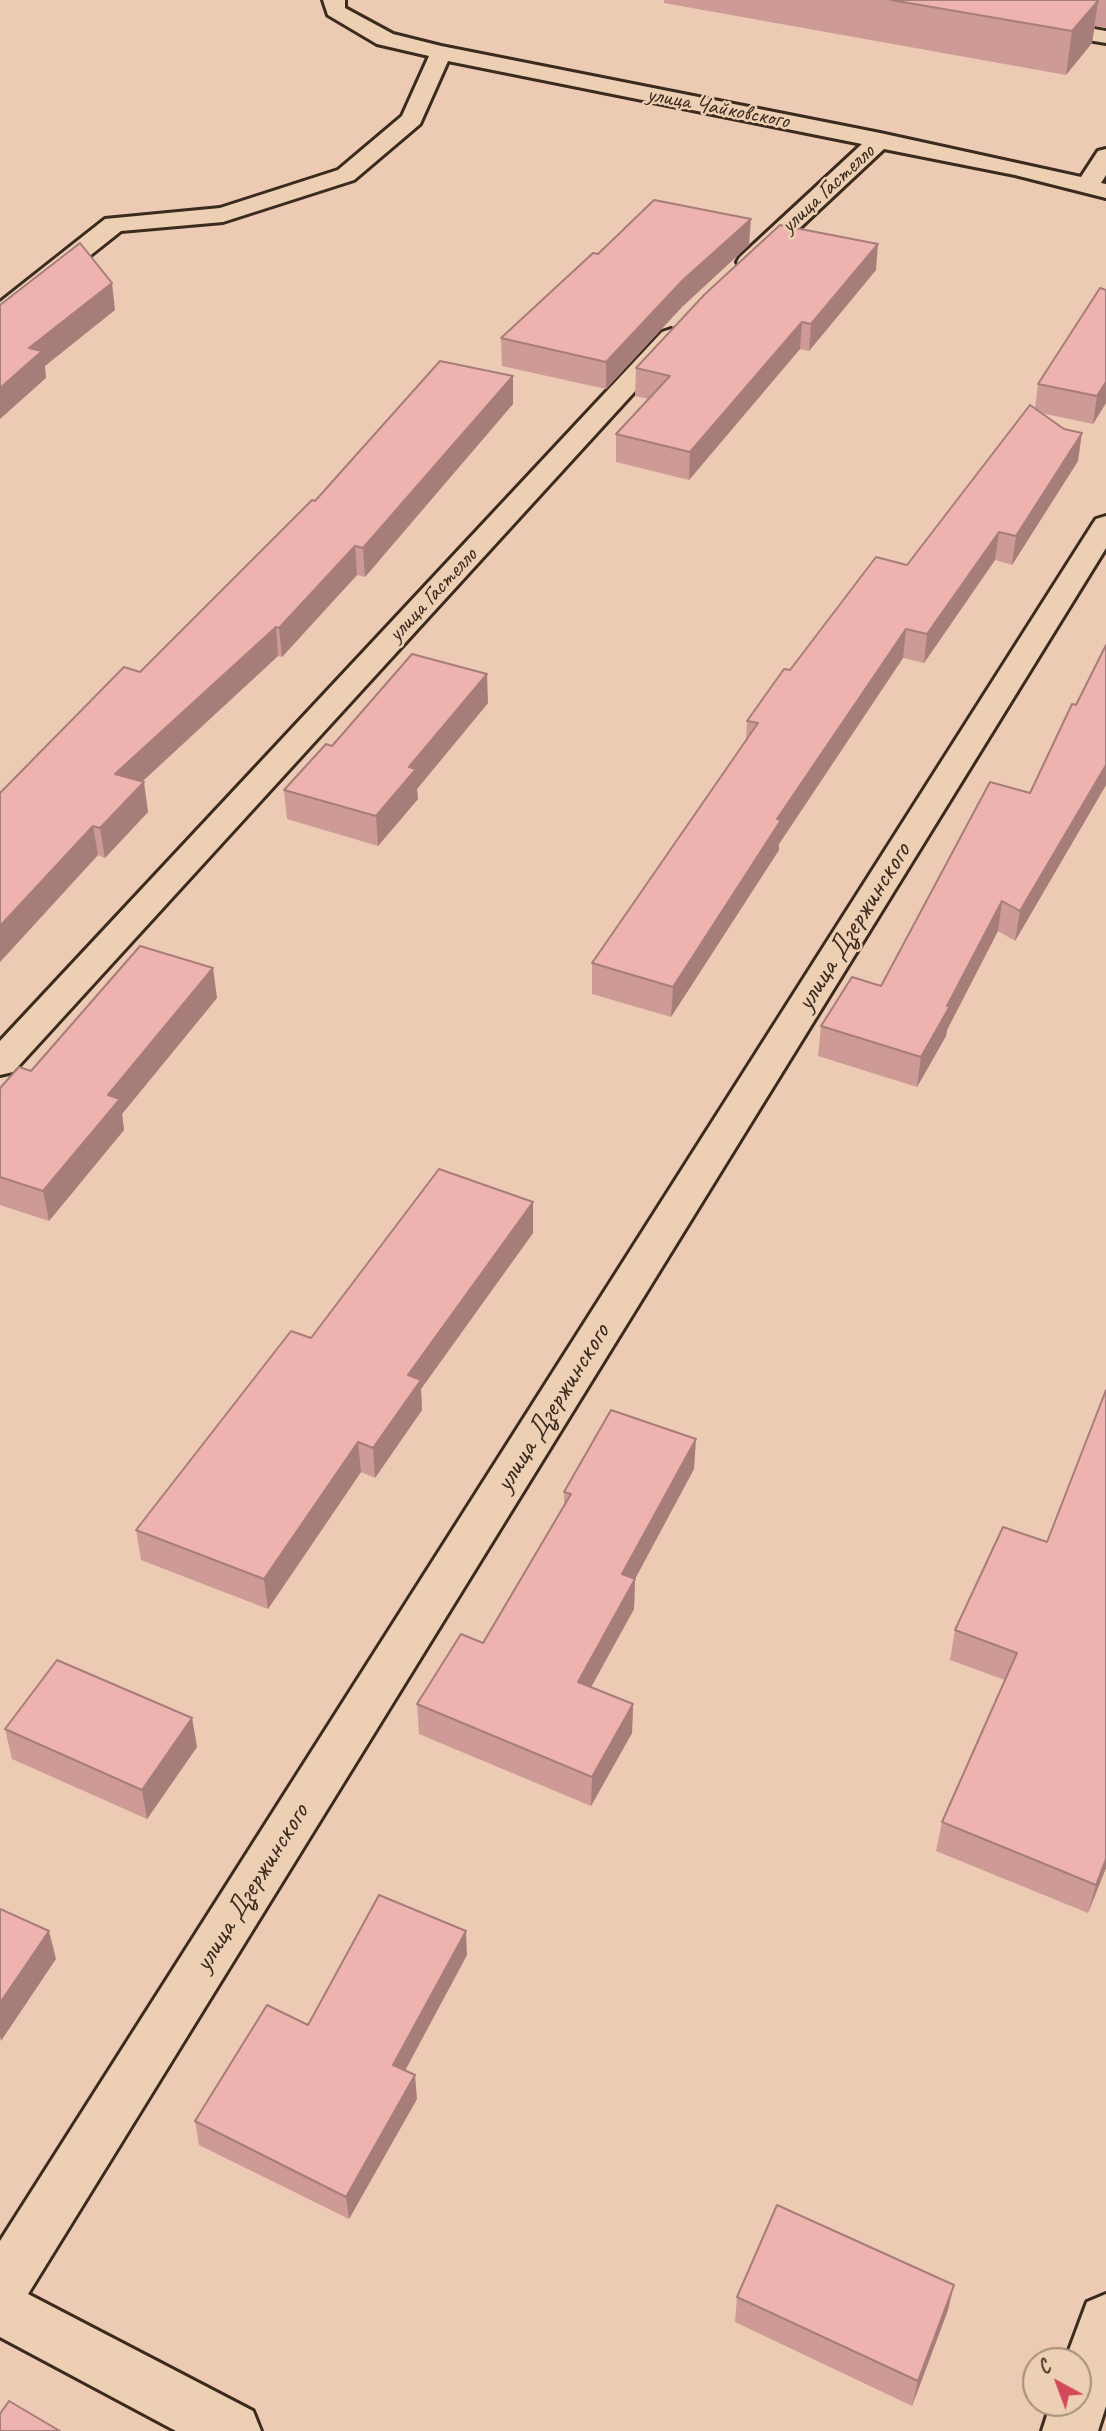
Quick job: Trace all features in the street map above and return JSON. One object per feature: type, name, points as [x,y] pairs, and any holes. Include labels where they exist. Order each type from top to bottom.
[{"type":"street","name":"улица Чайковского","points":[[335,5],[385,39],[441,53],[1016,168],[1097,189]]},
{"type":"street","points":[[1023,23],[1106,37]]},
{"type":"street","points":[[0,315],[114,224],[223,215],[346,175],[412,119],[441,53]]},
{"type":"street","name":"улица Гастелло","points":[[733,277],[880,140]]},
{"type":"street","points":[[1097,189],[1106,156]]},
{"type":"street","name":"улица Гастелло","points":[[0,1063],[693,314]]},
{"type":"street","name":"улица Дзержинского","points":[[0,2290],[1106,525]]},
{"type":"street","points":[[0,2308],[233,2431]]},
{"type":"street","points":[[1070,2431],[1106,2321]]},
{"type":"building","points":[[891,0],[1095,0],[1098,1],[1072,31]]},
{"type":"building","points":[[654,200],[751,219],[683,280],[606,362],[501,338],[593,253],[598,254]]},
{"type":"building","points":[[780,225],[878,244],[811,324],[802,322],[690,452],[616,434],[670,376],[636,368],[705,294]]},
{"type":"building","points":[[80,243],[112,283],[29,348],[42,351],[0,388],[0,305]]},
{"type":"building","points":[[1100,288],[1106,290],[1106,382],[1097,396],[1038,384]]},
{"type":"building","points":[[440,361],[513,376],[363,548],[355,546],[279,628],[276,627],[115,774],[144,782],[100,828],[93,826],[0,926],[0,793],[124,667],[140,672],[312,500],[315,501]]},
{"type":"building","points":[[1030,405],[1064,429],[1082,433],[1016,536],[999,532],[927,634],[906,629],[777,819],[781,820],[673,987],[592,963],[758,723],[747,721],[784,669],[790,670],[876,557],[907,565]]},
{"type":"building","points":[[1106,645],[1106,765],[1020,911],[1002,901],[947,1006],[950,1006],[921,1057],[821,1026],[852,977],[881,986],[990,782],[1030,793],[1072,704],[1076,705]]},
{"type":"building","points":[[412,654],[487,674],[409,767],[416,769],[376,816],[284,790],[326,744],[332,746]]},
{"type":"building","points":[[140,946],[213,968],[108,1095],[120,1099],[43,1191],[0,1177],[0,1088],[19,1067],[31,1071]]},
{"type":"building","points":[[439,1169],[533,1202],[408,1375],[421,1380],[373,1448],[358,1442],[264,1579],[136,1530],[291,1331],[311,1338]]},
{"type":"building","points":[[1106,1390],[1106,1859],[1096,1885],[942,1822],[1017,1653],[955,1630],[1003,1527],[1047,1542]]},
{"type":"building","points":[[611,1410],[696,1439],[622,1574],[635,1579],[578,1682],[633,1704],[592,1777],[417,1704],[461,1634],[483,1643],[571,1494],[564,1492]]},
{"type":"building","points":[[57,1660],[192,1718],[142,1790],[5,1729]]},
{"type":"building","points":[[379,1895],[466,1931],[393,2065],[415,2075],[346,2197],[195,2121],[267,2005],[308,2025]]},
{"type":"building","points":[[0,1909],[49,1931],[0,2003]]},
{"type":"building","points":[[777,2205],[954,2285],[918,2381],[737,2297]]},
{"type":"building","points":[[9,2401],[60,2431],[0,2431],[0,2414]]}]
